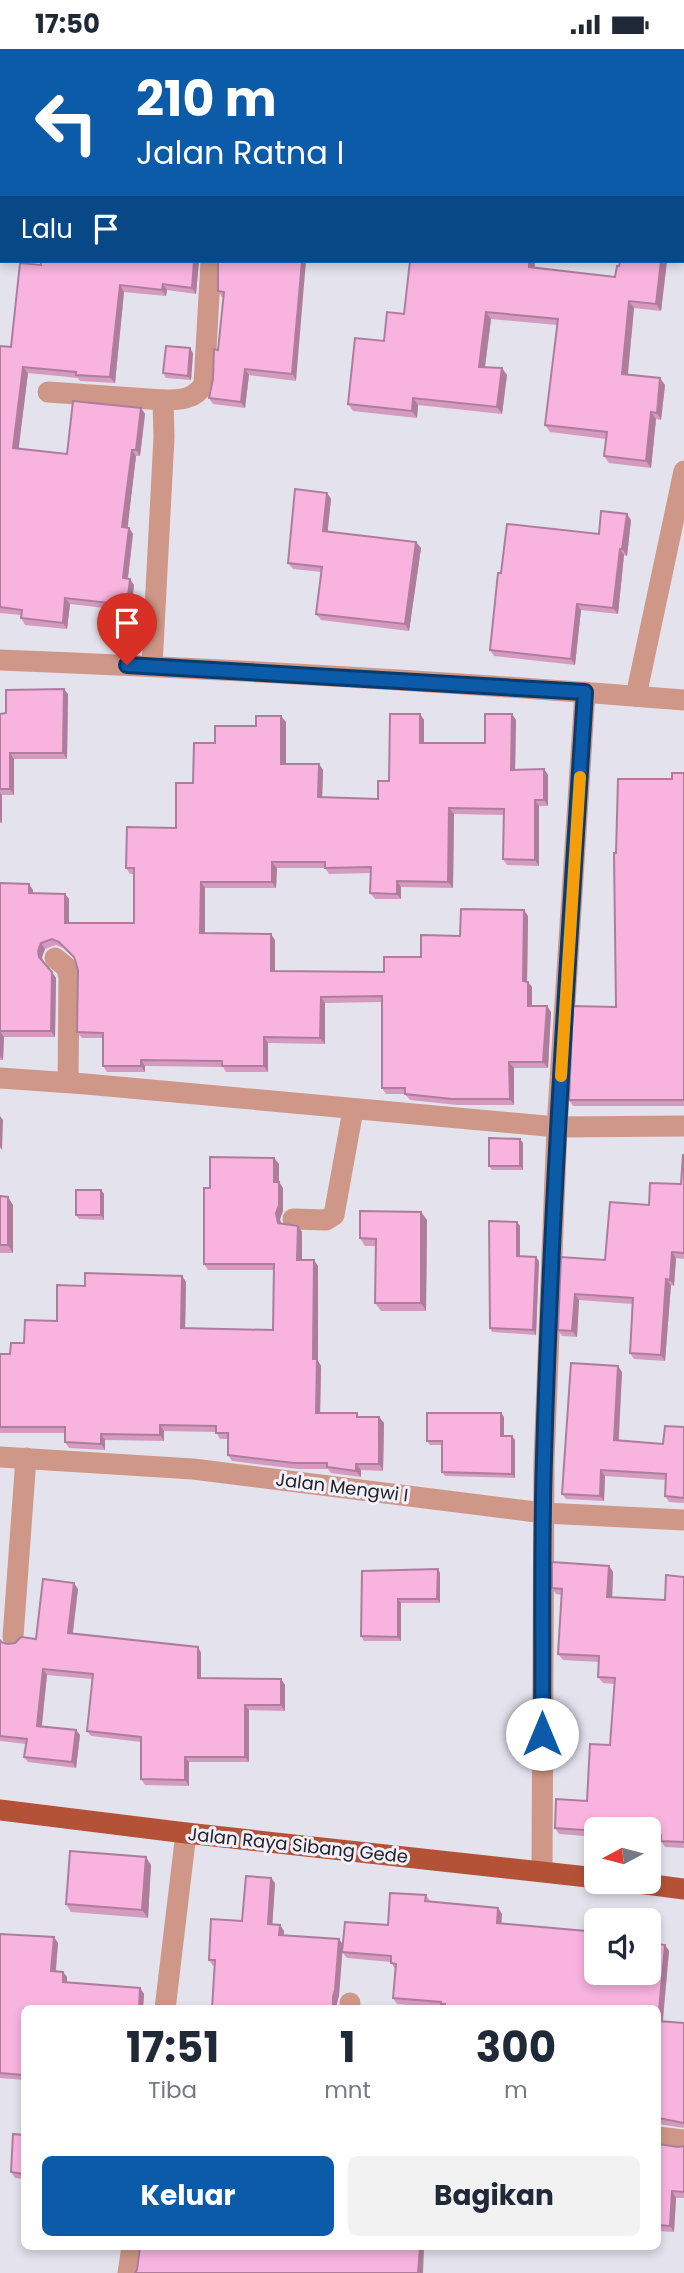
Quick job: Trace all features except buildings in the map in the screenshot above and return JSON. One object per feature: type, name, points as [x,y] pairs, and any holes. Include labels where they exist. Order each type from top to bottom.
[{"type":"main road","name":"Jalan Raya Sibang Gede","points":[[0,1809],[186,1833],[584,1876]]},
{"type":"main road","points":[[662,1886],[684,1889]]},
{"type":"street","points":[[48,392],[163,400],[176,400],[199,393],[204,384],[211,263]]},
{"type":"street","points":[[152,666],[163,400]]},
{"type":"street","points":[[636,696],[684,471]]},
{"type":"street","points":[[0,660],[152,666],[684,700]]},
{"type":"street","points":[[542,1871],[544,1461],[557,1128],[585,692]]},
{"type":"street","points":[[55,958],[66,967],[68,976],[68,1082]]},
{"type":"street","points":[[0,1078],[557,1128],[684,1126]]},
{"type":"street","points":[[293,1219],[326,1220],[334,1215],[354,1109]]},
{"type":"street","name":"Jalan Mengwi I","points":[[0,1457],[193,1469],[544,1513],[684,1520]]},
{"type":"street","points":[[13,1637],[26,1458]]},
{"type":"street","points":[[165,2005],[186,1833]]},
{"type":"street","points":[[661,2137],[684,2140]]},
{"type":"street","points":[[128,2273],[132,2250]]},
{"type":"slow traffic","points":[[561,1076],[580,777]]},
{"type":"route","points":[[127,665],[585,692],[557,1128],[544,1461],[542,1734]]}]
